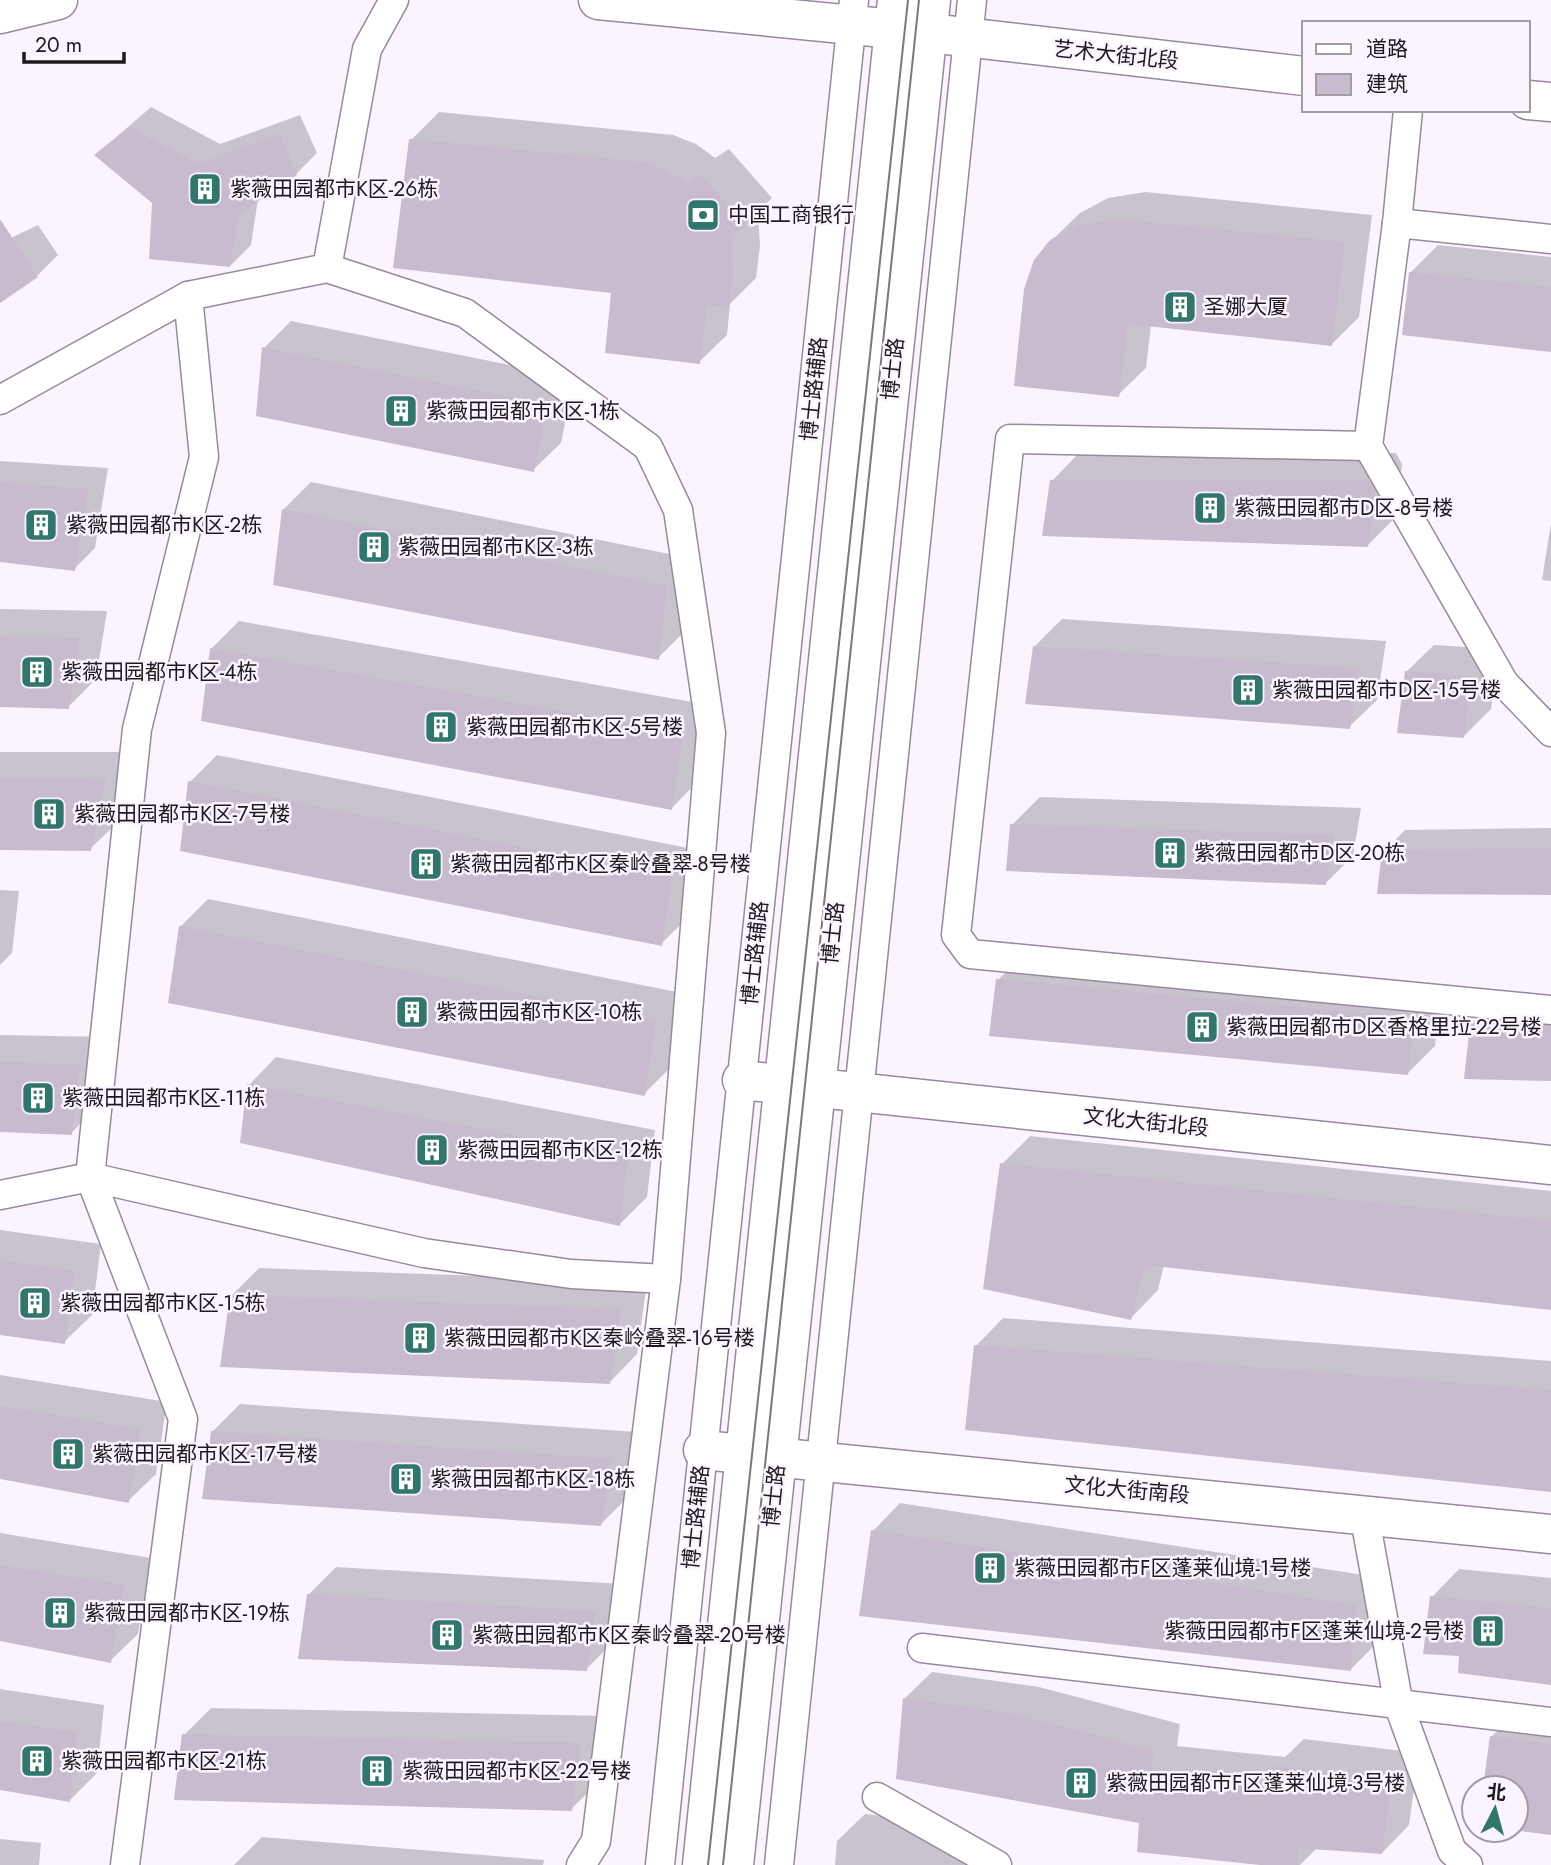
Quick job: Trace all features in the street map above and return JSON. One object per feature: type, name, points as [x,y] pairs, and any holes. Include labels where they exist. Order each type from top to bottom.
[{"type":"street","points":[[0,14],[58,0]]},
{"type":"street","points":[[327,268],[367,50],[394,0]]},
{"type":"street","name":"艺术大街北段","points":[[598,0],[913,16],[967,39],[1302,76]]},
{"type":"street","points":[[779,1865],[971,0]]},
{"type":"street","name":"博士路辅路","points":[[660,1865],[853,12]]},
{"type":"street","name":"博士路","points":[[702,1865],[761,1456],[913,16]]},
{"type":"street","points":[[1530,100],[1551,102]]},
{"type":"street","points":[[1408,112],[1397,223],[1368,446],[1503,683],[1551,732]]},
{"type":"street","points":[[1397,223],[1551,239]]},
{"type":"street","points":[[0,400],[188,296],[327,268],[465,313],[648,447],[678,510],[711,733],[666,1279],[596,1841],[581,1865]]},
{"type":"street","points":[[125,1865],[183,1419],[90,1177],[137,729],[204,457],[188,296]]},
{"type":"street","points":[[1368,446],[1010,439],[956,935],[970,954],[1551,1010]]},
{"type":"street","name":"文化大街北段","points":[[742,1080],[1551,1165]]},
{"type":"street","points":[[0,1195],[90,1177],[424,1253],[571,1274],[666,1279]]},
{"type":"street","name":"文化大街南段","points":[[703,1450],[1364,1513],[1551,1534]]},
{"type":"street","name":"博士路","points":[[734,1865],[761,1456]]},
{"type":"street","points":[[1364,1513],[1399,1706],[1451,1860]]},
{"type":"street","points":[[922,1648],[1551,1722]]},
{"type":"street","points":[[877,1797],[997,1865]]},
{"type":"building","name":"紫薇田园都市K区-26栋","points":[[129,127],[198,164],[279,134],[297,175],[239,214],[230,267],[149,259],[152,203],[94,155]]},
{"type":"building","points":[[409,139],[645,162],[668,171],[687,184],[701,175],[746,226],[731,235],[733,274],[729,308],[707,305],[700,364],[605,353],[611,293],[393,268]]},
{"type":"building","points":[[0,219],[38,277],[0,303]]},
{"type":"building","name":"圣娜大厦","points":[[1117,219],[1345,242],[1332,346],[1128,324],[1119,397],[1014,386],[1024,289],[1034,260],[1050,240],[1079,225]]},
{"type":"building","points":[[1409,272],[1551,287],[1551,352],[1402,335]]},
{"type":"building","name":"紫薇田园都市K区-1栋","points":[[262,347],[547,405],[534,472],[256,416]]},
{"type":"building","name":"紫薇田园都市D区-8号楼","points":[[1050,480],[1368,480],[1375,492],[1368,547],[1042,536]]},
{"type":"building","name":"紫薇田园都市K区-2栋","points":[[0,482],[88,489],[75,571],[0,562]]},
{"type":"building","name":"紫薇田园都市K区-3栋","points":[[282,509],[667,586],[659,660],[273,585]]},
{"type":"building","name":"紫薇田园都市K区-4栋","points":[[0,636],[80,638],[69,709],[0,707]]},
{"type":"building","name":"紫薇田园都市D区-15号楼","points":[[1033,646],[1359,668],[1350,729],[1025,704]]},
{"type":"building","name":"紫薇田园都市K区-5号楼","points":[[210,648],[683,733],[672,810],[201,721]]},
{"type":"building","points":[[1405,671],[1472,676],[1464,738],[1397,733]]},
{"type":"building","name":"紫薇田园都市K区-7号楼","points":[[0,778],[106,779],[91,851],[0,850]]},
{"type":"building","name":"紫薇田园都市K区秦岭叠翠-8号楼","points":[[188,781],[672,877],[662,946],[180,851]]},
{"type":"building","name":"紫薇田园都市D区-20栋","points":[[1010,824],[1334,835],[1326,885],[1006,871]]},
{"type":"building","points":[[1551,848],[1551,895],[1377,894],[1382,850]]},
{"type":"building","name":"紫薇田园都市K区-10栋","points":[[179,926],[656,1020],[645,1096],[168,1003]]},
{"type":"building","name":"紫薇田园都市D区香格里拉-22号楼","points":[[996,979],[1414,1018],[1408,1075],[989,1036]]},
{"type":"building","points":[[1470,1024],[1551,1026],[1551,1081],[1464,1079]]},
{"type":"building","name":"紫薇田园都市K区-11栋","points":[[0,1062],[80,1064],[72,1135],[0,1132]]},
{"type":"building","name":"紫薇田园都市K区-12栋","points":[[247,1084],[628,1157],[620,1226],[240,1143]]},
{"type":"building","points":[[1000,1163],[1551,1221],[1551,1310],[1145,1265],[1131,1320],[983,1289]]},
{"type":"building","name":"紫薇田园都市K区-15栋","points":[[0,1260],[75,1271],[65,1344],[0,1335]]},
{"type":"building","name":"紫薇田园都市K区秦岭叠翠-16号楼","points":[[230,1295],[621,1309],[610,1384],[220,1367]]},
{"type":"building","points":[[974,1345],[1551,1390],[1551,1492],[965,1430]]},
{"type":"building","name":"紫薇田园都市K区-17号楼","points":[[0,1406],[140,1429],[129,1503],[0,1479]]},
{"type":"building","name":"紫薇田园都市K区-18栋","points":[[211,1431],[611,1459],[601,1526],[202,1499]]},
{"type":"building","name":"紫薇田园都市F区蓬莱仙境-1号楼","points":[[871,1530],[1356,1605],[1351,1671],[859,1616]]},
{"type":"building","name":"紫薇田园都市K区-19栋","points":[[0,1565],[124,1585],[111,1663],[0,1641]]},
{"type":"building","name":"紫薇田园都市K区秦岭叠翠-20号楼","points":[[307,1594],[596,1611],[587,1671],[298,1659]]},
{"type":"building","name":"紫薇田园都市F区蓬莱仙境-2号楼","points":[[1430,1596],[1551,1608],[1551,1685],[1458,1673],[1459,1656],[1423,1654]]},
{"type":"building","name":"紫薇田园都市F区蓬莱仙境-3号楼","points":[[903,1698],[1011,1713],[1154,1751],[1151,1773],[1271,1786],[1274,1766],[1392,1780],[1382,1854],[1298,1848],[1298,1865],[1260,1865],[1137,1852],[1139,1823],[896,1779]]},
{"type":"building","name":"紫薇田园都市K区-21栋","points":[[0,1721],[77,1732],[70,1802],[0,1790]]},
{"type":"building","name":"紫薇田园都市K区-22号楼","points":[[182,1734],[581,1743],[572,1811],[174,1800]]},
{"type":"building","points":[[1490,1736],[1551,1744],[1551,1835],[1530,1832],[1530,1774],[1485,1774]]},
{"type":"tram line","points":[[708,1865],[908,0]]},
{"type":"tram line","points":[[723,1865],[919,0]]},
{"type":"place","name":"紫薇田园都市K区-26栋","points":[[205,189]]},
{"type":"place","name":"中国工商银行","points":[[703,215]]},
{"type":"place","name":"圣娜大厦","points":[[1180,307]]},
{"type":"place","name":"紫薇田园都市K区-1栋","points":[[401,411]]},
{"type":"place","name":"紫薇田园都市D区-8号楼","points":[[1210,508]]},
{"type":"place","name":"紫薇田园都市K区-2栋","points":[[41,525]]},
{"type":"place","name":"紫薇田园都市K区-3栋","points":[[374,547]]},
{"type":"place","name":"紫薇田园都市K区-4栋","points":[[37,672]]},
{"type":"place","name":"紫薇田园都市D区-15号楼","points":[[1248,690]]},
{"type":"place","name":"紫薇田园都市K区-5号楼","points":[[441,727]]},
{"type":"place","name":"紫薇田园都市K区-7号楼","points":[[49,814]]},
{"type":"place","name":"紫薇田园都市D区-20栋","points":[[1170,853]]},
{"type":"place","name":"紫薇田园都市K区秦岭叠翠-8号楼","points":[[426,864]]},
{"type":"place","name":"紫薇田园都市K区-10栋","points":[[412,1012]]},
{"type":"place","name":"紫薇田园都市D区香格里拉-22号楼","points":[[1202,1027]]},
{"type":"place","name":"紫薇田园都市K区-11栋","points":[[38,1098]]},
{"type":"place","name":"紫薇田园都市K区-12栋","points":[[432,1150]]},
{"type":"place","name":"紫薇田园都市K区-15栋","points":[[35,1303]]},
{"type":"place","name":"紫薇田园都市K区秦岭叠翠-16号楼","points":[[420,1338]]},
{"type":"place","name":"紫薇田园都市K区-17号楼","points":[[68,1454]]},
{"type":"place","name":"紫薇田园都市K区-18栋","points":[[406,1479]]},
{"type":"place","name":"紫薇田园都市F区蓬莱仙境-1号楼","points":[[990,1568]]},
{"type":"place","name":"紫薇田园都市K区-19栋","points":[[60,1613]]},
{"type":"place","name":"紫薇田园都市F区蓬莱仙境-2号楼","points":[[1488,1631]]},
{"type":"place","name":"紫薇田园都市K区秦岭叠翠-20号楼","points":[[447,1635]]},
{"type":"place","name":"紫薇田园都市K区-21栋","points":[[37,1761]]},
{"type":"place","name":"紫薇田园都市K区-22号楼","points":[[377,1771]]},
{"type":"place","name":"紫薇田园都市F区蓬莱仙境-3号楼","points":[[1081,1783]]}]
